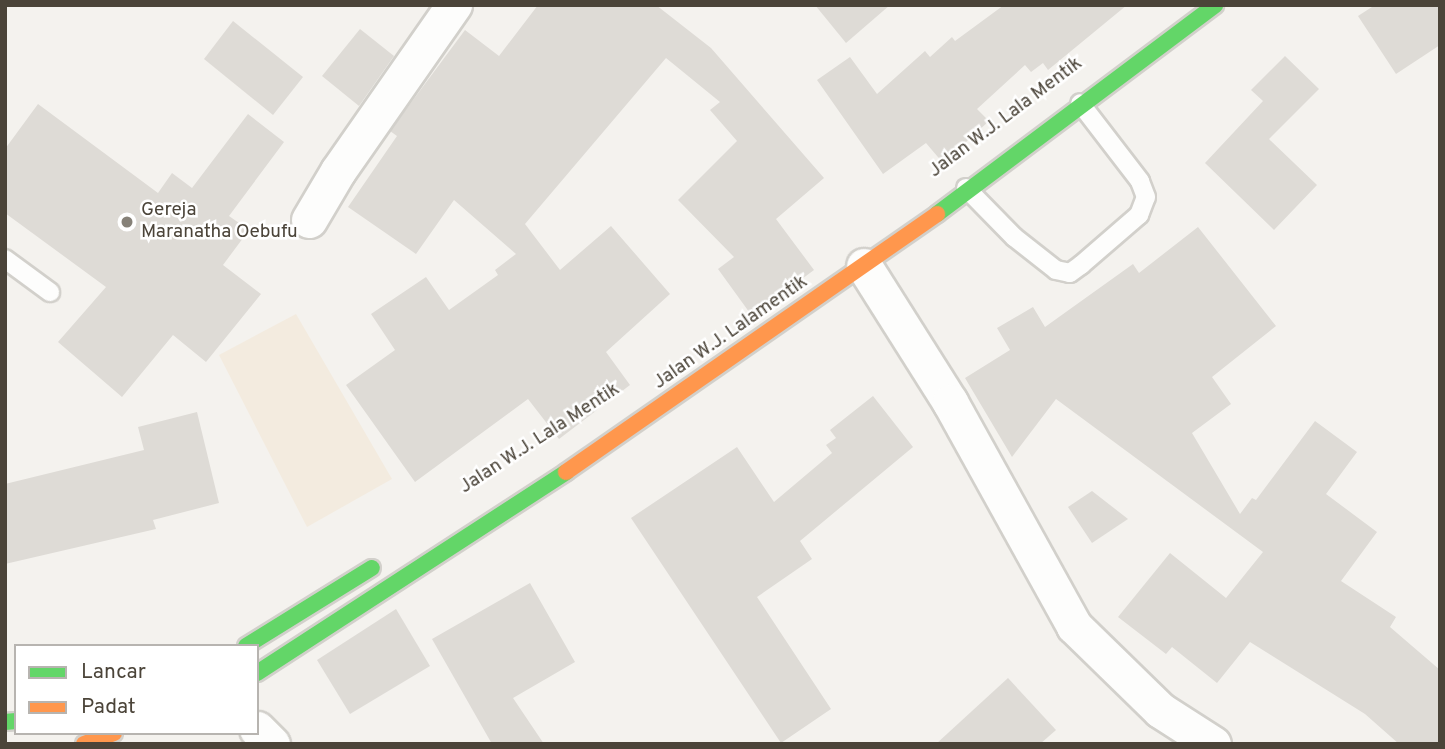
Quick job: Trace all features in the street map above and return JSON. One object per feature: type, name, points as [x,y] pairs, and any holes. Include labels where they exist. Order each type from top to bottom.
[{"type":"main road","name":"Jalan W.J. Lala Mentik","points":[[553,460],[964,186],[1079,101],[1187,5]]},
{"type":"main road","points":[[1079,101],[1215,5]]},
{"type":"main road","name":"Jalan W.J. Lalamentik","points":[[259,672],[604,447],[864,266],[964,186]]},
{"type":"main road","points":[[249,644],[386,559]]},
{"type":"main road","points":[[84,744],[109,735]]},
{"type":"street","points":[[309,219],[338,171],[454,5]]},
{"type":"street","points":[[864,266],[950,402],[1074,626],[1160,710],[1213,744]]},
{"type":"street","points":[[259,731],[272,744]]},
{"type":"lane","points":[[964,186],[1056,270],[1070,272],[1081,265],[1139,215],[1146,197],[1140,181],[1079,101]]},
{"type":"lane","points":[[5,259],[50,292]]},
{"type":"shaded area","points":[[296,314],[392,479],[307,527],[219,355]]},
{"type":"building","points":[[538,5],[656,5],[711,48],[824,178],[776,219],[814,270],[752,316],[718,269],[734,257],[678,200],[737,141],[710,110],[720,102],[666,58],[525,224],[560,270],[611,226],[670,294],[606,352],[630,385],[559,439],[528,399],[415,482],[346,385],[395,350],[371,314],[426,277],[449,310],[498,275],[495,270],[516,254],[454,200],[416,254],[348,207],[397,136],[390,131],[465,30],[499,56]]},
{"type":"building","points":[[815,5],[890,5],[846,43]]},
{"type":"building","points":[[1004,5],[1127,5],[1048,70],[1043,63],[1031,72],[1025,65],[977,109],[989,121],[943,163],[926,143],[883,174],[817,80],[850,57],[877,94],[925,51],[930,57],[952,37],[955,41]]},
{"type":"building","points":[[1375,5],[1440,5],[1440,45],[1396,74],[1358,16]]},
{"type":"building","points":[[233,21],[303,77],[273,115],[204,59]]},
{"type":"building","points":[[360,29],[394,56],[359,106],[322,76]]},
{"type":"building","points":[[1285,56],[1319,89],[1269,139],[1317,185],[1274,230],[1205,163],[1263,101],[1251,90]]},
{"type":"building","name":"Gereja Maranatha Oebufu","points":[[38,104],[158,193],[172,173],[192,188],[248,114],[284,142],[229,216],[249,230],[223,265],[261,294],[206,362],[173,335],[122,397],[58,342],[106,287],[5,213],[5,149]]},
{"type":"building","points":[[1198,227],[1276,326],[1212,377],[1231,404],[1192,433],[1240,514],[1252,498],[1256,500],[1315,421],[1357,452],[1326,494],[1377,532],[1341,581],[1396,617],[1390,627],[1440,670],[1440,744],[1399,744],[1365,714],[1250,642],[1217,683],[1172,647],[1166,654],[1118,617],[1170,553],[1226,598],[1263,552],[1056,399],[1012,457],[965,378],[1010,350],[997,328],[1033,307],[1045,327],[1133,264],[1139,273]]},
{"type":"building","points":[[873,396],[913,447],[800,541],[812,559],[757,597],[831,709],[781,743],[631,518],[737,447],[774,502],[832,453],[826,445],[836,438],[830,430]]},
{"type":"building","points":[[197,412],[219,503],[153,520],[156,529],[5,564],[5,484],[144,450],[138,427]]},
{"type":"building","points":[[1092,491],[1128,519],[1092,543],[1068,507]]},
{"type":"building","points":[[530,583],[575,662],[513,698],[544,744],[492,744],[432,639]]},
{"type":"building","points":[[396,609],[430,666],[350,714],[317,660]]},
{"type":"building","points":[[1008,678],[1056,730],[1040,744],[936,744]]},
{"type":"traffic: fast","points":[[937,214],[1215,5]]},
{"type":"traffic: fast","points":[[259,672],[566,472]]},
{"type":"traffic: fast","points":[[249,644],[372,568]]},
{"type":"traffic: fast","points":[[5,722],[14,721]]},
{"type":"traffic: slow","points":[[566,472],[937,214]]},
{"type":"traffic: slow","points":[[84,744],[109,735]]},
{"type":"place","name":"Gereja Maranatha Oebufu","points":[[127,222]]}]
